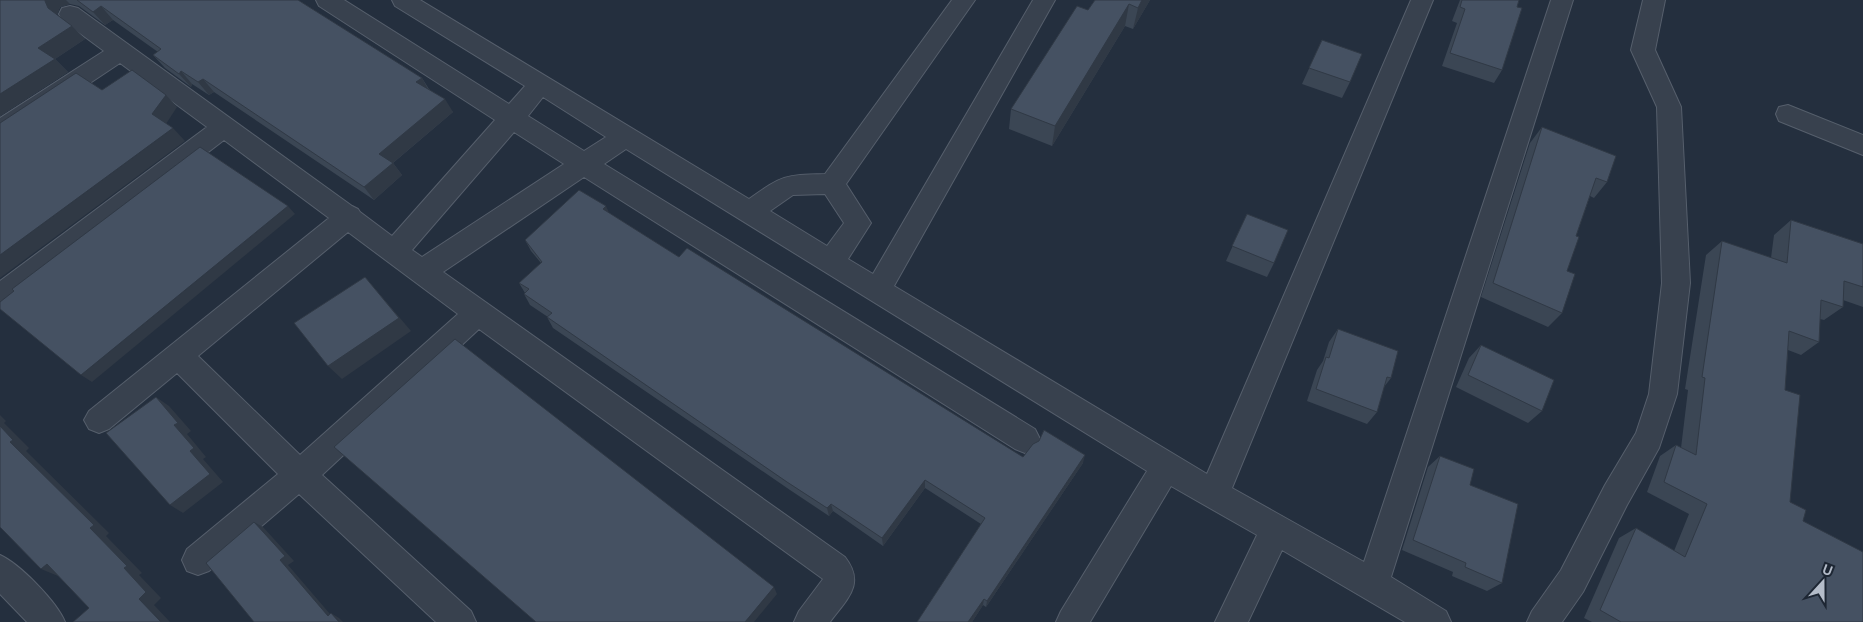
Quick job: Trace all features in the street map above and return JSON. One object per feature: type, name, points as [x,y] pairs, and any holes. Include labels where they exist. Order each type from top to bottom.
[{"type":"street","points":[[327,0],[584,164],[1026,439]]},
{"type":"street","points":[[403,0],[1166,467],[1373,584],[1435,622]]},
{"type":"street","points":[[832,184],[964,0]]},
{"type":"street","points":[[878,290],[1044,0]]},
{"type":"street","points":[[1214,494],[1422,0]]},
{"type":"street","points":[[1373,584],[1562,0]]},
{"type":"street","points":[[1543,622],[1572,581],[1616,495],[1648,438],[1663,394],[1676,284],[1669,107],[1643,50],[1654,0]]},
{"type":"street","points":[[70,14],[223,128],[349,216],[478,313],[834,568],[840,576],[839,584],[810,622]]},
{"type":"street","points":[[0,130],[120,52]]},
{"type":"street","points":[[395,251],[541,84]]},
{"type":"street","points":[[1788,114],[1863,145]]},
{"type":"street","points":[[4,293],[223,128]]},
{"type":"street","points":[[423,271],[626,136]]},
{"type":"street","points":[[750,212],[788,184],[832,184]]},
{"type":"street","points":[[831,262],[858,223],[832,184]]},
{"type":"street","points":[[99,420],[349,216]]},
{"type":"street","points":[[198,560],[300,475],[478,313]]},
{"type":"street","points":[[178,355],[300,475],[460,622]]},
{"type":"street","points":[[1072,622],[1166,467]]},
{"type":"street","points":[[1231,622],[1276,530]]},
{"type":"street","points":[[0,570],[49,622]]},
{"type":"building","points":[[0,0],[45,0],[48,8],[72,26],[38,48],[55,59],[0,94]]},
{"type":"building","points":[[77,0],[298,0],[422,78],[416,82],[445,99],[379,154],[393,163],[364,187],[203,79],[198,82],[181,71],[179,74],[153,55],[161,49],[101,6],[93,12]]},
{"type":"building","points":[[1095,0],[1142,0],[1138,8],[1129,4],[1055,126],[1011,109],[1077,6],[1088,10]]},
{"type":"building","points":[[1462,0],[1519,0],[1517,7],[1522,8],[1502,70],[1450,53],[1465,9],[1460,7]]},
{"type":"building","points":[[1322,40],[1362,54],[1350,82],[1309,68]]},
{"type":"building","points":[[132,70],[166,95],[152,114],[173,128],[0,255],[0,123],[76,73],[102,90]]},
{"type":"building","points":[[1542,127],[1616,156],[1607,182],[1596,178],[1576,236],[1579,237],[1567,271],[1575,274],[1562,313],[1493,283]]},
{"type":"building","points":[[200,147],[288,206],[81,375],[0,309],[0,302],[14,291],[12,289]]},
{"type":"building","points":[[579,190],[606,206],[603,209],[679,257],[687,248],[1023,457],[1033,444],[1039,441],[1044,430],[1085,455],[987,601],[984,599],[968,622],[917,622],[985,518],[925,480],[882,538],[831,504],[827,508],[787,482],[547,317],[552,313],[524,294],[529,289],[519,283],[542,262],[525,240]]},
{"type":"building","points":[[1247,214],[1288,230],[1274,263],[1232,246]]},
{"type":"building","points":[[1791,220],[1863,244],[1863,287],[1844,281],[1843,307],[1821,300],[1819,342],[1789,331],[1785,390],[1800,395],[1790,502],[1806,510],[1803,521],[1863,552],[1863,622],[1621,622],[1600,610],[1636,528],[1685,557],[1707,504],[1664,482],[1676,445],[1696,455],[1705,378],[1702,377],[1722,241],[1787,263]]},
{"type":"building","points":[[365,277],[399,318],[328,366],[294,323]]},
{"type":"building","points":[[1338,329],[1398,351],[1391,378],[1387,377],[1377,412],[1316,389],[1326,357],[1329,358]]},
{"type":"building","points":[[455,339],[774,587],[745,622],[536,622],[334,447]]},
{"type":"building","points":[[1481,345],[1554,380],[1542,411],[1468,375]]},
{"type":"building","points":[[156,397],[178,423],[174,425],[194,448],[190,451],[210,474],[170,505],[106,433]]},
{"type":"building","points":[[0,426],[13,440],[10,442],[94,525],[90,528],[127,566],[124,568],[146,592],[139,599],[161,622],[73,622],[89,608],[47,564],[41,569],[0,527]]},
{"type":"building","points":[[1440,456],[1474,469],[1470,485],[1518,504],[1502,583],[1465,567],[1466,563],[1413,540]]},
{"type":"building","points":[[254,522],[285,556],[280,560],[328,616],[331,613],[339,622],[254,622],[206,563]]}]
